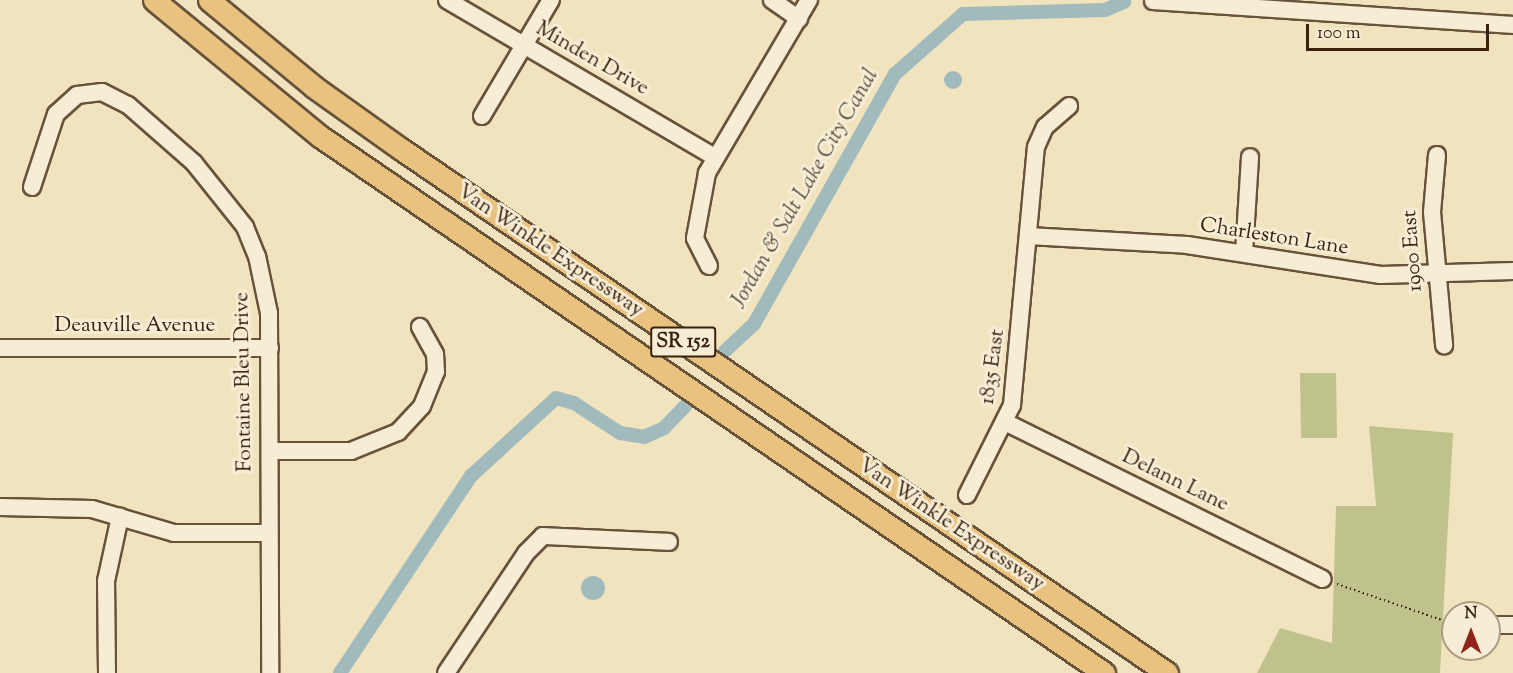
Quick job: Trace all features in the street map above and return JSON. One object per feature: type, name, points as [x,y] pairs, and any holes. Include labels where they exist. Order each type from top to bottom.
[{"type":"main road","name":"Van Winkle Expressway","points":[[154,0],[321,137],[1104,673]]},
{"type":"main road","name":"Van Winkle Expressway","points":[[209,0],[314,87],[401,149],[1167,673]]},
{"type":"street","name":"Minden Drive","points":[[447,0],[715,157]]},
{"type":"street","points":[[482,116],[551,0]]},
{"type":"street","points":[[772,0],[799,19]]},
{"type":"street","points":[[709,266],[695,238],[715,157],[809,0]]},
{"type":"street","points":[[1153,1],[1513,25]]},
{"type":"street","name":"Fontaine Bleu Drive","points":[[32,187],[49,127],[65,102],[102,92],[128,105],[221,192],[245,227],[265,284],[270,348],[270,673]]},
{"type":"street","name":"1835 East","points":[[967,495],[1007,423],[1036,147],[1049,122],[1069,106]]},
{"type":"street","name":"1900 East","points":[[1437,155],[1432,200],[1436,274],[1444,345]]},
{"type":"street","points":[[1244,253],[1250,157]]},
{"type":"street","name":"Charleston Lane","points":[[1028,236],[1244,253],[1365,274],[1513,271]]},
{"type":"street","points":[[270,451],[351,451],[399,432],[422,406],[436,372],[435,354],[420,327]]},
{"type":"street","name":"Deauville Avenue","points":[[0,348],[270,348]]},
{"type":"street","name":"Delann Lane","points":[[1007,423],[1322,579]]},
{"type":"street","points":[[0,507],[84,508],[174,533],[269,533]]},
{"type":"street","points":[[107,673],[106,581],[120,517]]},
{"type":"street","points":[[446,673],[526,553],[543,536],[669,542]]},
{"type":"path","points":[[1322,579],[1441,620]]},
{"type":"green space","points":[[1300,373],[1336,373],[1337,438],[1301,438]]},
{"type":"green space","points":[[1369,426],[1453,433],[1444,601],[1441,601],[1440,673],[1257,673],[1280,628],[1332,643],[1336,506],[1376,506]]},
{"type":"water","points":[[953,71],[959,74],[962,80],[959,86],[953,89],[947,86],[944,80],[947,74]]},
{"type":"water","points":[[593,576],[602,579],[605,588],[602,597],[593,600],[584,597],[581,588],[584,579]]},
{"type":"waterway","name":"Jordan & Salt Lake City Canal","points":[[725,351],[754,324],[895,74],[963,14],[1105,10],[1124,2]]},
{"type":"waterway","name":"Jordan & Salt Lake City Canal","points":[[340,673],[471,476],[556,398],[574,403],[620,433],[644,437],[664,428],[685,406]]}]
